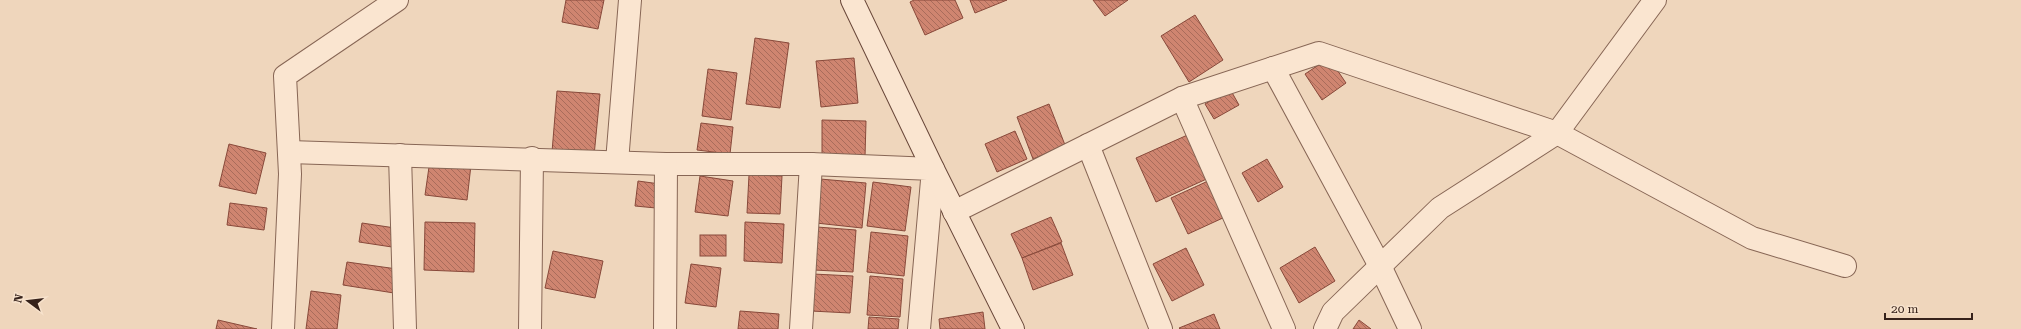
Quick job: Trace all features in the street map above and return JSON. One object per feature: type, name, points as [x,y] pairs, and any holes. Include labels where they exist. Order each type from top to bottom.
[{"type":"street","points":[[283,329],[290,174],[285,76],[397,0]]},
{"type":"street","points":[[617,162],[630,0]]},
{"type":"street","points":[[852,0],[954,212],[1013,329]]},
{"type":"street","points":[[1324,329],[1333,312],[1440,208],[1557,133],[1655,0]]},
{"type":"street","points":[[954,212],[1182,98],[1319,53],[1557,133],[1752,238],[1845,266]]},
{"type":"street","points":[[1272,68],[1380,266],[1410,329]]},
{"type":"street","points":[[1182,98],[1284,329]]},
{"type":"street","points":[[1088,145],[1161,329]]},
{"type":"street","points":[[289,152],[532,158],[666,164],[811,164],[933,169]]},
{"type":"street","points":[[400,155],[405,329]]},
{"type":"street","points":[[530,329],[532,158]]},
{"type":"street","points":[[664,329],[666,164]]},
{"type":"street","points":[[801,329],[811,164]]},
{"type":"street","points":[[919,329],[933,169]]},
{"type":"building","points":[[566,0],[604,0],[598,29],[562,22]]},
{"type":"building","points":[[914,0],[955,0],[963,18],[925,35],[910,2]]},
{"type":"building","points":[[970,0],[1007,0],[975,13]]},
{"type":"building","points":[[1093,0],[1128,0],[1105,16]]},
{"type":"building","points":[[1195,15],[1223,60],[1189,82],[1161,36]]},
{"type":"building","points":[[755,38],[789,43],[780,108],[746,104]]},
{"type":"building","points":[[854,58],[858,103],[821,107],[816,61]]},
{"type":"building","points":[[1329,58],[1346,83],[1322,100],[1305,74]]},
{"type":"building","points":[[708,69],[737,73],[731,120],[702,116]]},
{"type":"building","points":[[1230,89],[1239,105],[1214,119],[1205,104]]},
{"type":"building","points":[[557,91],[600,94],[594,156],[552,152]]},
{"type":"building","points":[[1049,104],[1065,145],[1033,159],[1017,117]]},
{"type":"building","points":[[822,120],[866,121],[865,157],[822,156]]},
{"type":"building","points":[[701,123],[733,127],[730,154],[697,150]]},
{"type":"building","points":[[1015,131],[1027,159],[997,172],[985,144]]},
{"type":"building","points":[[1192,133],[1211,177],[1156,202],[1136,158]]},
{"type":"building","points":[[229,144],[266,153],[256,194],[219,186]]},
{"type":"building","points":[[1267,159],[1283,187],[1258,202],[1242,173]]},
{"type":"building","points":[[430,160],[471,165],[467,200],[425,195]]},
{"type":"building","points":[[749,175],[782,176],[780,214],[747,213]]},
{"type":"building","points":[[700,176],[733,181],[728,216],[695,212]]},
{"type":"building","points":[[820,179],[866,183],[862,228],[816,223]]},
{"type":"building","points":[[638,181],[660,184],[656,208],[635,206]]},
{"type":"building","points":[[1208,181],[1225,217],[1188,234],[1171,198]]},
{"type":"building","points":[[873,182],[911,187],[905,231],[867,226]]},
{"type":"building","points":[[230,203],[267,208],[264,230],[227,225]]},
{"type":"building","points":[[1051,217],[1062,242],[1022,258],[1011,234]]},
{"type":"building","points":[[425,222],[475,223],[474,272],[424,270]]},
{"type":"building","points":[[745,222],[784,224],[782,263],[744,261]]},
{"type":"building","points":[[362,223],[395,228],[392,247],[359,242]]},
{"type":"building","points":[[817,227],[856,230],[853,272],[814,270]]},
{"type":"building","points":[[871,232],[908,236],[904,276],[867,272]]},
{"type":"building","points":[[700,235],[726,235],[726,256],[700,256]]},
{"type":"building","points":[[1061,243],[1073,275],[1033,290],[1022,258]]},
{"type":"building","points":[[1315,247],[1335,281],[1299,303],[1280,268]]},
{"type":"building","points":[[1186,248],[1204,285],[1172,301],[1153,264]]},
{"type":"building","points":[[553,251],[603,261],[595,298],[545,288]]},
{"type":"building","points":[[347,262],[397,269],[394,293],[343,285]]},
{"type":"building","points":[[691,264],[721,268],[716,307],[685,303]]},
{"type":"building","points":[[813,274],[853,276],[850,313],[811,311]]},
{"type":"building","points":[[870,276],[903,279],[900,317],[867,315]]},
{"type":"building","points":[[311,291],[341,295],[337,329],[306,329]]},
{"type":"building","points":[[740,311],[779,314],[778,329],[738,329]]},
{"type":"building","points":[[983,312],[985,329],[940,329],[939,319]]},
{"type":"building","points":[[1214,314],[1220,329],[1179,328]]},
{"type":"building","points":[[869,317],[899,319],[898,329],[868,329]]},
{"type":"building","points":[[218,320],[257,329],[216,329]]},
{"type":"building","points":[[1359,320],[1371,329],[1353,329]]}]
